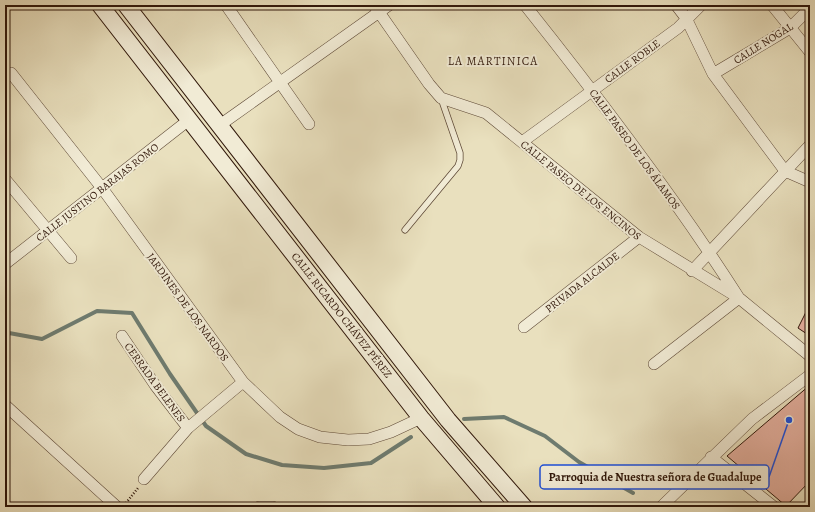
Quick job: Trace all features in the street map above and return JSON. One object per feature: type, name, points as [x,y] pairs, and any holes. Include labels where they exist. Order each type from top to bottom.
[{"type":"main road","name":"CALLE RICARDO CHÁVEZ PÉREZ","points":[[100,5],[421,418],[497,507]]},
{"type":"main road","name":"CALLE RICARDO CHÁVEZ PÉREZ","points":[[126,5],[448,420],[524,507]]},
{"type":"main road","points":[[433,432],[448,420]]},
{"type":"street","points":[[226,5],[309,124]]},
{"type":"street","points":[[220,125],[377,9],[390,5]]},
{"type":"street","name":"CALLE PASEO DE LOS ÁLAMOS","points":[[525,5],[592,90],[710,252],[739,298]]},
{"type":"street","points":[[676,5],[686,18],[713,74],[785,171],[810,182]]},
{"type":"street","name":"CALLE ROBLE","points":[[522,142],[678,28],[686,18],[701,5]]},
{"type":"street","points":[[772,5],[810,52]]},
{"type":"street","name":"CALLE NOGAL","points":[[713,74],[790,28],[810,8]]},
{"type":"street","points":[[377,9],[429,84],[441,98]]},
{"type":"street","name":"JARDINES DE LOS NARDOS","points":[[11,73],[102,188],[243,382],[280,418],[298,429],[320,437],[348,440],[369,439],[391,432],[421,418]]},
{"type":"street","name":"CALLE PASEO DE LOS ENCINOS","points":[[441,98],[486,113],[639,237],[692,271],[739,298],[810,356]]},
{"type":"street","name":"CALLE JUSTINO BARAJAS ROMO","points":[[5,264],[190,120]]},
{"type":"street","points":[[692,271],[810,145]]},
{"type":"street","points":[[5,179],[49,229],[71,258]]},
{"type":"street","name":"PRIVADA ALCALDE","points":[[524,327],[639,237]]},
{"type":"street","points":[[654,364],[739,298]]},
{"type":"street","name":"CERRADA BELENES","points":[[122,336],[155,385],[191,425]]},
{"type":"street","points":[[661,507],[752,419],[810,375]]},
{"type":"street","points":[[144,479],[191,425],[243,382]]},
{"type":"street","points":[[5,405],[117,507]]},
{"type":"street","points":[[711,457],[774,507]]},
{"type":"street","points":[[259,507],[272,507]]},
{"type":"lane","points":[[405,230],[458,166],[460,160],[460,153],[441,98]]},
{"type":"path","points":[[123,507],[144,479]]},
{"type":"building","points":[[810,304],[810,336],[798,328]]},
{"type":"building","points":[[810,385],[810,481],[786,506],[727,456]]},
{"type":"waterway","points":[[5,329],[9,333],[42,339],[97,311],[132,313],[170,374],[206,426],[246,454],[282,465],[324,468],[371,463],[411,437]]},
{"type":"waterway","points":[[464,419],[504,417],[545,436],[579,462],[633,493]]},
{"type":"place","name":"Parroquia de Nuestra señora de Guadalupe","points":[[789,420]]},
{"type":"district","name":"LA MARTINICA","points":[[493,61]]}]
